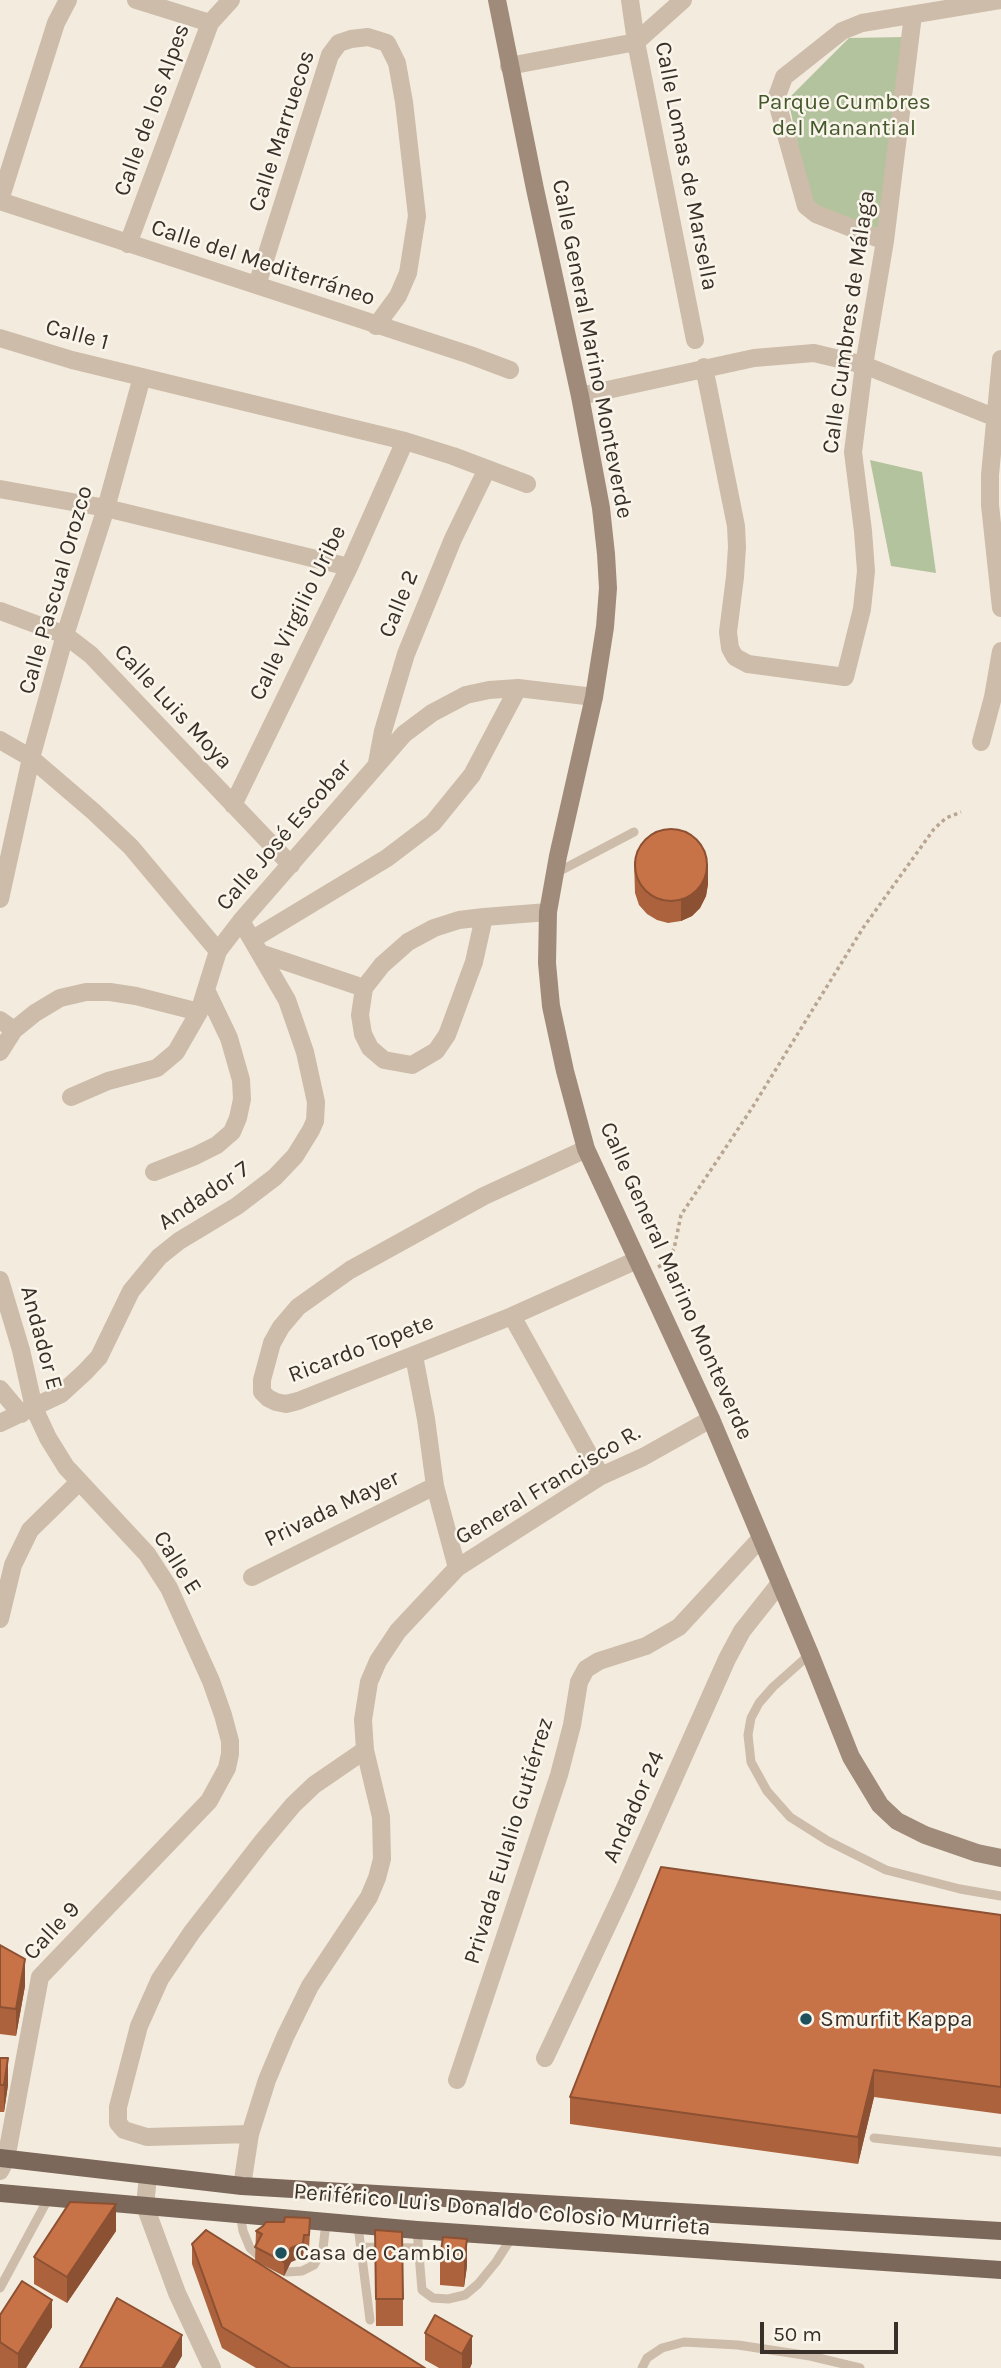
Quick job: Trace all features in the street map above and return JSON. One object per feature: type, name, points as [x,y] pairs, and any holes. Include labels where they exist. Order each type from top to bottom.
[{"type":"main road","name":"Periférico Luis Donaldo Colosio Murrieta","points":[[2,2163],[242,2186],[1001,2231]]},
{"type":"main road","name":"Periférico Luis Donaldo Colosio Murrieta","points":[[0,2193],[326,2222],[359,2226],[417,2239],[512,2237],[1001,2270]]},
{"type":"street","points":[[0,201],[56,23],[68,0]]},
{"type":"street","points":[[136,0],[210,23]]},
{"type":"street","name":"Calle de los Alpes","points":[[128,244],[210,23],[231,0]]},
{"type":"street","name":"Calle General Marino Monteverde","points":[[497,0],[580,396],[601,508],[608,588],[594,697],[548,912],[547,963],[551,1006],[586,1149],[711,1419],[810,1654],[850,1758],[880,1805],[897,1821],[925,1835],[977,1853],[1001,1858]]},
{"type":"street","name":"Calle Lomas de Marsella","points":[[630,0],[636,43],[695,340]]},
{"type":"street","points":[[509,66],[636,43],[683,0]]},
{"type":"street","points":[[885,242],[816,214],[806,206],[776,99],[784,77],[842,32],[862,23],[1000,0]]},
{"type":"street","name":"Calle Cumbres de Málaga","points":[[704,367],[736,526],[735,577],[728,632],[730,648],[735,657],[748,664],[845,677],[862,609],[866,571],[853,452],[864,365],[885,242],[913,15]]},
{"type":"street","name":"Calle Marruecos","points":[[257,285],[330,55],[340,43],[351,39],[368,37],[387,43],[397,63],[404,102],[417,216],[408,273],[398,296],[376,326]]},
{"type":"street","name":"Calle del Mediterráneo","points":[[0,201],[510,370]]},
{"type":"street","name":"Calle 1","points":[[0,338],[62,357],[405,441],[527,484]]},
{"type":"street","points":[[580,396],[754,358],[814,354],[838,357],[864,365],[998,419]]},
{"type":"street","points":[[1001,359],[998,419],[990,475],[990,506],[1001,608]]},
{"type":"street","name":"Calle Pascual Orozco","points":[[0,899],[31,758],[142,377]]},
{"type":"street","name":"Calle Virgilio Uribe","points":[[233,805],[349,567],[405,441]]},
{"type":"street","name":"Calle 2","points":[[377,765],[383,731],[406,654],[453,539],[487,469]]},
{"type":"street","points":[[0,489],[106,508],[349,567]]},
{"type":"street","name":"Calle Luis Moya","points":[[0,611],[65,635],[91,655],[291,864]]},
{"type":"street","points":[[981,742],[1001,651]]},
{"type":"street","points":[[256,946],[387,858],[433,823],[472,775],[518,688]]},
{"type":"street","name":"Calle José Escobar","points":[[71,1097],[108,1081],[157,1068],[176,1052],[199,1013],[218,951],[241,920],[404,734],[432,713],[467,695],[489,690],[518,688],[594,697]]},
{"type":"street","points":[[0,740],[31,758],[131,847],[218,951]]},
{"type":"street","points":[[484,917],[474,962],[456,1014],[436,1051],[412,1065],[384,1060],[370,1048],[363,1034],[360,1015],[364,988],[382,965],[408,943],[434,928],[458,920],[484,917],[548,912]]},
{"type":"street","name":"Andador 7","points":[[0,1423],[61,1394],[99,1357],[131,1290],[159,1257],[178,1241],[237,1206],[275,1177],[295,1156],[312,1130],[316,1102],[305,1052],[287,1000],[241,920]]},
{"type":"street","points":[[256,946],[364,988]]},
{"type":"street","points":[[0,1052],[7,1025],[60,998],[86,992],[136,996],[199,1013]]},
{"type":"street","points":[[154,1172],[217,1145],[232,1132],[238,1118],[242,1099],[241,1080],[229,1038],[207,992]]},
{"type":"street","name":"Ricardo Topete","points":[[586,1149],[459,1210],[350,1270],[298,1307],[272,1343],[262,1380],[262,1392],[276,1402],[286,1404],[298,1401],[354,1377],[641,1268]]},
{"type":"street","name":"Andador E","points":[[0,1280],[21,1350],[27,1411]]},
{"type":"street","points":[[512,1316],[601,1476]]},
{"type":"street","points":[[414,1356],[435,1486],[457,1568]]},
{"type":"street","points":[[0,1389],[27,1411]]},
{"type":"street","name":"Calle E","points":[[27,1411],[66,1467],[147,1554],[169,1588],[211,1681],[223,1715],[230,1741],[227,1768]]},
{"type":"street","name":"General Francisco R.","points":[[242,2186],[250,2134],[267,2080],[285,2037],[310,1986],[369,1897],[382,1859],[381,1817],[365,1750],[363,1720],[365,1698],[378,1661],[398,1631],[457,1568],[601,1476],[643,1457],[711,1419]]},
{"type":"street","points":[[0,1619],[13,1565],[30,1530],[79,1482]]},
{"type":"street","name":"Privada Mayer","points":[[252,1577],[435,1486]]},
{"type":"street","name":"Privada Eulalio Gutiérrez","points":[[457,2080],[559,1775],[572,1725],[579,1682],[586,1669],[599,1661],[646,1646],[679,1627],[761,1538]]},
{"type":"street","name":"Andador 24","points":[[545,2059],[624,1891],[727,1659],[742,1631],[780,1583]]},
{"type":"street","points":[[250,2134],[147,2137],[124,2130],[118,2123],[118,2107],[139,2026],[160,1979],[192,1932],[262,1842],[314,1785],[365,1750]]},
{"type":"street","name":"Calle 9","points":[[2,2163],[40,1977],[209,1801],[227,1768]]},
{"type":"street","points":[[21,1970],[40,1977]]},
{"type":"street","points":[[148,2176],[145,2206],[177,2293],[212,2368]]},
{"type":"lane","points":[[555,874],[634,832]]},
{"type":"lane","points":[[810,1654],[766,1695],[751,1718],[748,1735],[751,1762],[767,1791],[790,1817],[828,1841],[887,1870],[960,1889],[1001,1896]]},
{"type":"lane","points":[[874,2138],[1001,2152]]},
{"type":"lane","points":[[0,2288],[48,2199]]},
{"type":"lane","points":[[240,2214],[250,2248],[266,2261],[287,2272],[302,2271],[314,2265],[323,2249],[326,2222]]},
{"type":"lane","points":[[359,2226],[370,2320]]},
{"type":"lane","points":[[361,2247],[417,2239],[422,2290],[433,2298],[448,2299],[466,2294],[478,2284],[512,2237]]},
{"type":"lane","points":[[642,2368],[647,2358],[662,2348],[684,2342],[810,2356],[860,2368]]},
{"type":"path","points":[[641,1268],[664,1264],[670,1257],[678,1237],[681,1215],[752,1108],[863,928],[933,829],[946,818],[961,812]]},
{"type":"green space","name":"Parque Cumbres del Manantial","points":[[904,37],[882,230],[811,205],[788,99],[849,38]]},
{"type":"green space","points":[[870,460],[922,472],[936,573],[891,566]]},
{"type":"building","points":[[678,829],[697,839],[705,851],[705,879],[697,891],[685,899],[664,901],[645,891],[637,879],[635,858],[645,839],[657,831]]},
{"type":"building","name":"Smurfit Kappa","points":[[661,1867],[1001,1915],[1001,2087],[874,2070],[858,2137],[570,2097]]},
{"type":"building","points":[[0,1945],[25,1959],[16,2009],[0,2007]]},
{"type":"building","points":[[0,2058],[8,2058],[4,2085],[0,2085]]},
{"type":"building","points":[[70,2202],[116,2204],[67,2277],[34,2257]]},
{"type":"building","points":[[285,2217],[310,2218],[309,2235],[304,2235],[303,2243],[291,2248],[284,2262],[255,2247],[262,2234],[256,2231],[266,2222],[284,2222]]},
{"type":"building","points":[[206,2230],[425,2368],[291,2368],[222,2327],[192,2244]]},
{"type":"building","points":[[375,2230],[402,2232],[403,2299],[376,2299]]},
{"type":"building","points":[[443,2237],[467,2239],[464,2260],[440,2258]]},
{"type":"building","points":[[22,2281],[52,2300],[18,2354],[0,2342],[0,2315]]},
{"type":"building","points":[[117,2298],[182,2335],[162,2368],[80,2368]]},
{"type":"building","points":[[435,2315],[472,2336],[462,2354],[425,2333]]},
{"type":"place","name":"Smurfit Kappa","points":[[806,2019]]},
{"type":"place","name":"Casa de Cambio","points":[[281,2253]]}]
